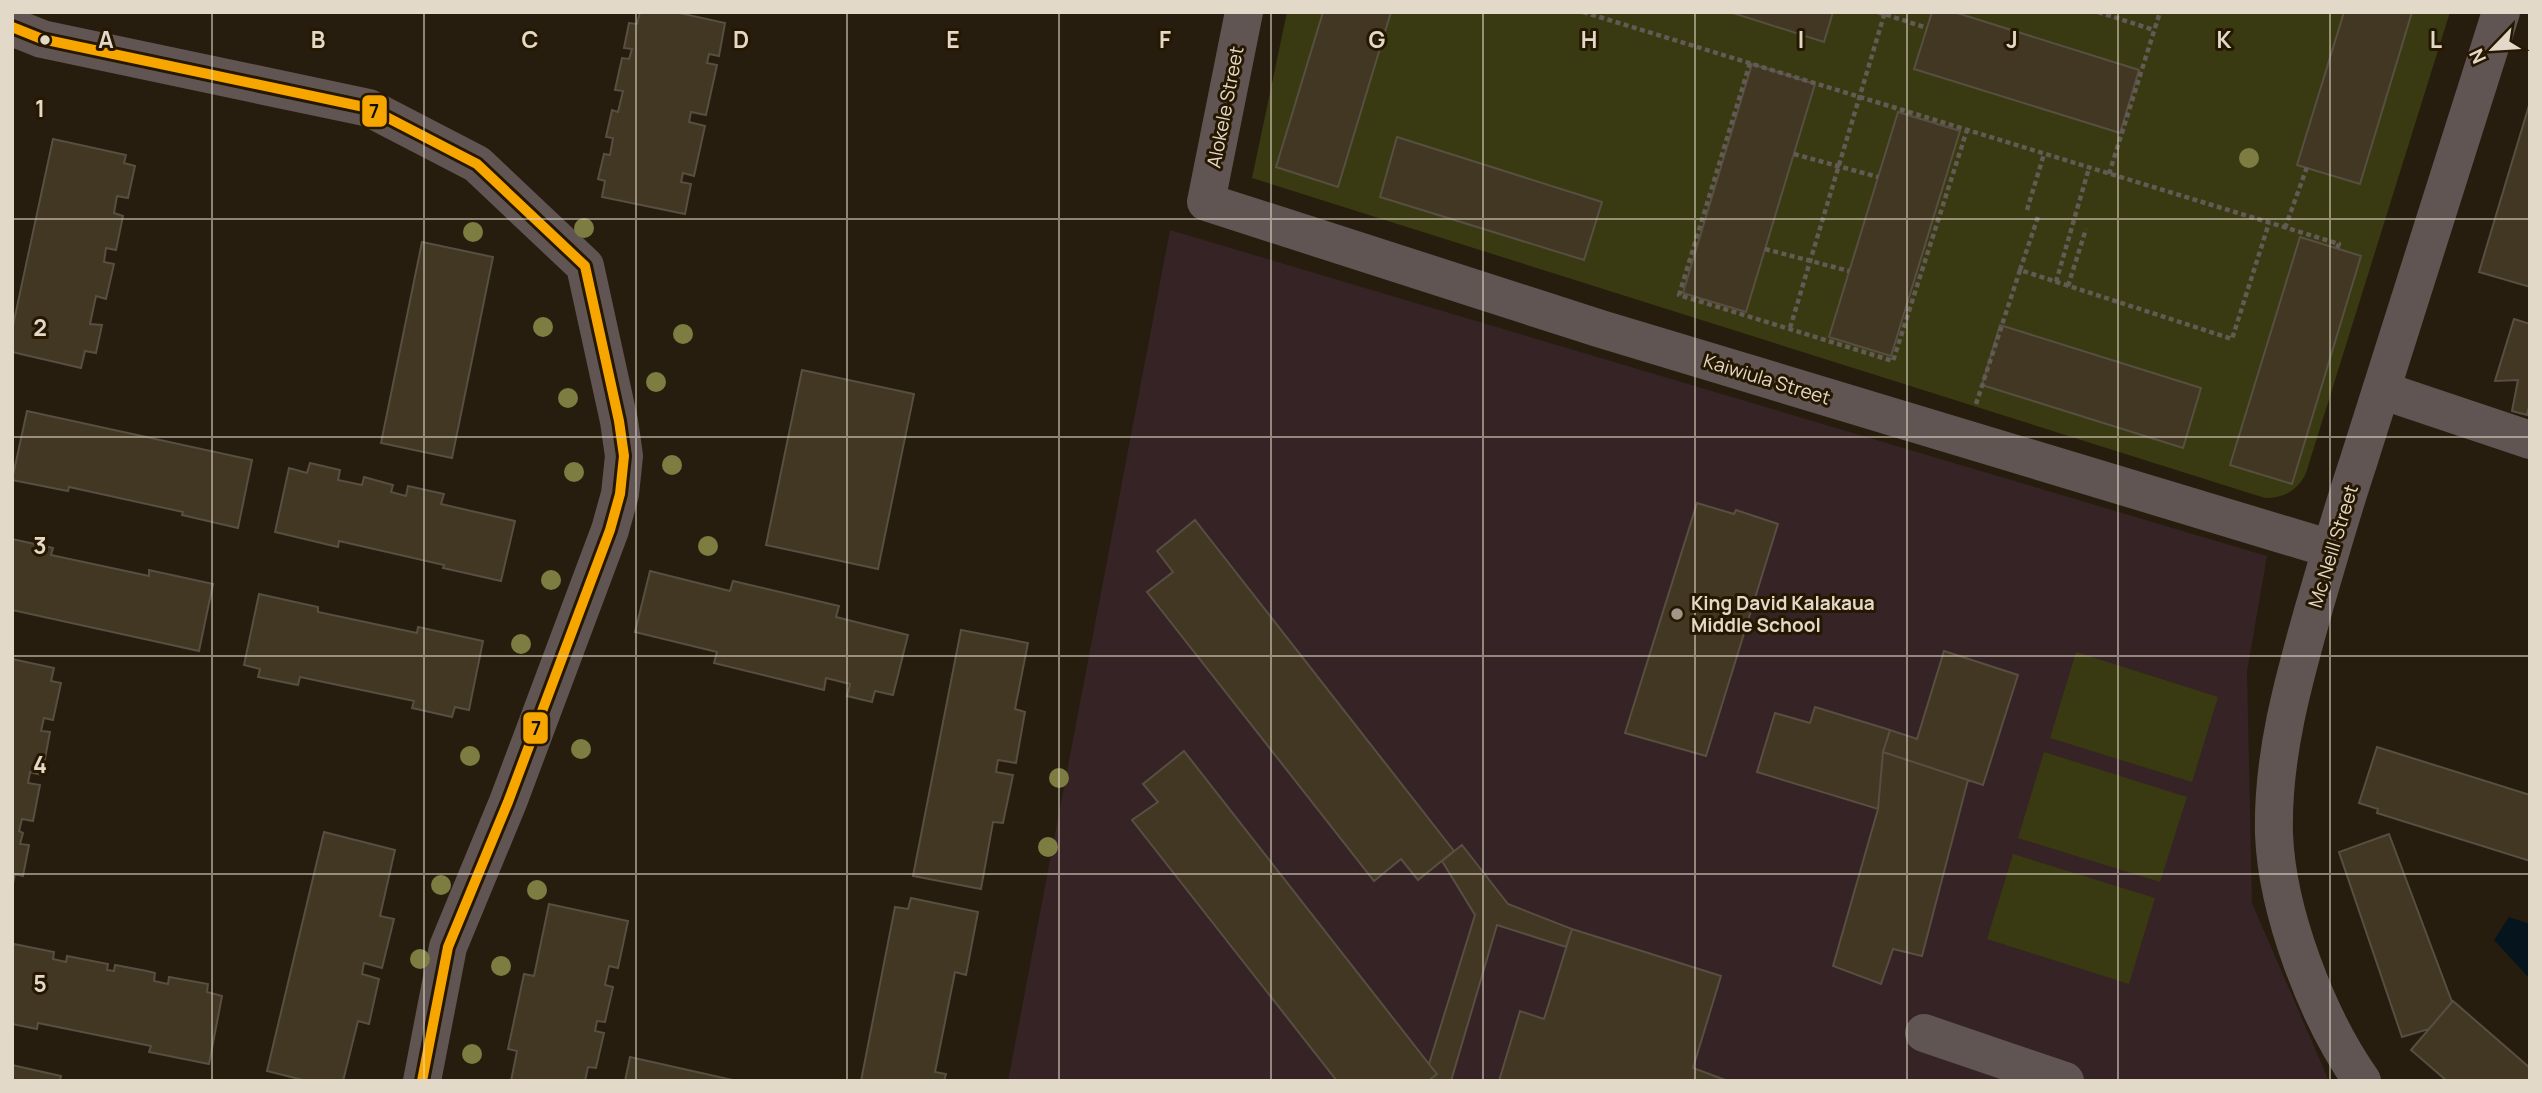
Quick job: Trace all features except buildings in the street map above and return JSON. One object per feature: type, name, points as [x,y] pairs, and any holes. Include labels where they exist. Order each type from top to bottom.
[{"type":"street","name":"Alokele Street","points":[[1206,202],[1244,12]]},
{"type":"street","name":"Mc Neill Street","points":[[2362,1081],[2351,1066],[2319,1003],[2294,937],[2279,884],[2274,834],[2278,761],[2293,680],[2331,549],[2501,12]]},
{"type":"street","points":[[12,27],[42,39],[369,108],[477,164],[584,266],[619,421],[624,456],[620,495],[605,543],[508,803],[448,947],[422,1081]]},
{"type":"street","name":"Kaiwiula Street","points":[[1206,202],[1601,329],[2331,549]]},
{"type":"street","points":[[2381,390],[2530,440]]},
{"type":"street","points":[[1924,1032],[2065,1081]]},
{"type":"path","points":[[1583,12],[2339,244],[2337,248]]},
{"type":"path","points":[[2098,12],[2154,30]]},
{"type":"path","points":[[2109,174],[2160,12]]},
{"type":"path","points":[[1790,328],[1883,13],[1927,28]]},
{"type":"path","points":[[1750,63],[1679,295],[1893,361],[1967,130]]},
{"type":"path","points":[[1794,154],[1878,177]]},
{"type":"path","points":[[2027,210],[2044,154]]},
{"type":"path","points":[[2285,228],[2307,167]]},
{"type":"path","points":[[2056,282],[2089,168]]},
{"type":"path","points":[[1973,414],[2039,214]]},
{"type":"path","points":[[2020,270],[2232,339],[2269,223]]},
{"type":"path","points":[[2068,286],[2086,229]]},
{"type":"path","points":[[1765,249],[1849,271]]},
{"type":"shaded area","points":[[1287,12],[2450,12],[2306,473],[2290,492],[2265,498],[1252,178]]},
{"type":"shaded area","name":"King David Kalakaua Middle School","points":[[1170,230],[2267,556],[2247,672],[2252,903],[2329,1081],[1008,1081]]},
{"type":"shaded area","points":[[2076,652],[2218,697],[2192,782],[2050,738]]},
{"type":"shaded area","points":[[2044,752],[2187,797],[2160,882],[2018,838]]},
{"type":"shaded area","points":[[2013,854],[2155,898],[2129,984],[1987,939]]},
{"type":"water","points":[[2509,917],[2530,924],[2530,979],[2494,940]]},
{"type":"transit line","name":"7","points":[[12,27],[42,39],[369,108],[477,164],[585,266],[619,421],[624,456],[620,494],[610,530],[508,802],[448,947],[422,1081]]},
{"type":"place","name":"King David Kalakaua Middle School","points":[[1677,614]]}]
